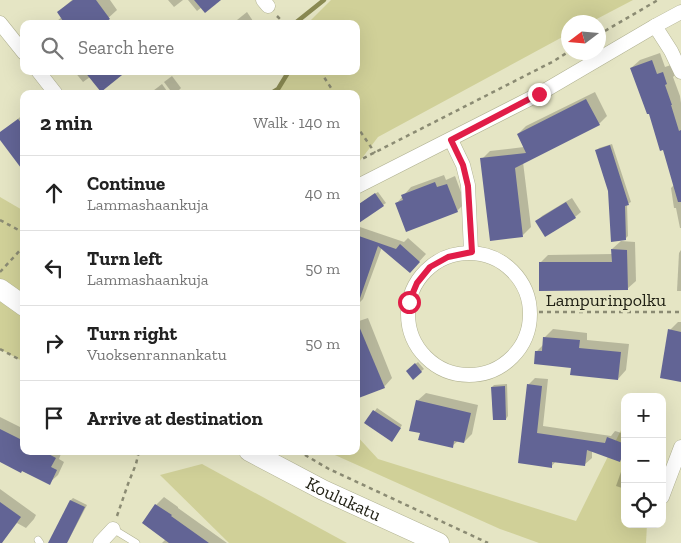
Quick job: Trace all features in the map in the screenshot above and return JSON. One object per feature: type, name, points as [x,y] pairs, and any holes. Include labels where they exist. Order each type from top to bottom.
[{"type":"street","points":[[360,185],[539,94],[681,12]]},
{"type":"street","points":[[0,23],[20,48]]},
{"type":"street","points":[[656,26],[681,72]]},
{"type":"street","points":[[41,75],[53,90]]},
{"type":"street","points":[[451,140],[463,165],[468,186],[472,252]]},
{"type":"street","points":[[472,252],[492,257],[512,270],[525,289],[531,312],[528,332],[519,351],[504,365],[486,374],[465,376],[445,371],[427,360],[415,343],[409,323],[409,302],[417,283],[430,267],[448,257],[472,252]]},
{"type":"street","points":[[0,289],[20,303]]},
{"type":"street","points":[[666,486],[681,447]]},
{"type":"street","name":"Koulukatu","points":[[257,455],[323,490],[439,543]]},
{"type":"street","points":[[100,543],[112,529]]},
{"type":"lane","points":[[112,529],[136,543]]},
{"type":"path","points":[[606,30],[658,0]]},
{"type":"path","points":[[360,160],[561,56]]},
{"type":"path","points":[[323,75],[332,90]]},
{"type":"path","points":[[360,132],[375,153]]},
{"type":"path","points":[[0,220],[20,231]]},
{"type":"path","points":[[0,272],[20,250]]},
{"type":"path","name":"Lampurinpolku","points":[[531,312],[681,312]]},
{"type":"path","points":[[0,349],[20,360]]},
{"type":"path","points":[[112,529],[138,455]]},
{"type":"path","points":[[305,455],[329,469],[488,543]]},
{"type":"green space","points":[[331,0],[633,0],[604,15],[561,15],[561,38],[378,137],[360,161],[360,90],[277,90],[285,75],[360,75],[360,20],[311,20]]},
{"type":"green space","points":[[0,197],[20,209],[20,360],[0,349]]},
{"type":"green space","points":[[621,430],[621,528],[647,528],[646,543],[539,543],[500,529],[335,455],[360,455],[360,439],[378,459],[576,521]]},
{"type":"green space","points":[[202,464],[347,543],[229,543],[160,475]]},
{"type":"building","points":[[73,0],[96,0],[110,19],[62,20],[57,12]]},
{"type":"building","points":[[194,0],[221,0],[205,13]]},
{"type":"building","points":[[652,60],[657,74],[663,72],[679,131],[681,130],[681,202],[678,202],[663,150],[660,151],[649,114],[647,114],[630,68]]},
{"type":"building","points":[[87,75],[122,75],[103,90],[99,90]]},
{"type":"building","points":[[586,99],[600,125],[515,168],[523,237],[490,241],[480,158],[526,153],[517,134]]},
{"type":"building","points":[[18,119],[20,121],[20,167],[0,140],[0,132]]},
{"type":"building","points":[[610,145],[629,205],[625,206],[626,240],[611,242],[608,191],[595,150]]},
{"type":"building","points":[[435,182],[437,187],[447,184],[458,212],[406,232],[395,203],[403,200],[401,195]]},
{"type":"building","points":[[375,193],[384,206],[360,222],[360,203]]},
{"type":"building","points":[[566,202],[576,218],[545,237],[535,221]]},
{"type":"building","points":[[360,236],[396,249],[400,244],[420,262],[410,273],[378,246],[360,298]]},
{"type":"building","points":[[611,249],[627,250],[628,290],[539,291],[539,262],[612,262]]},
{"type":"building","points":[[360,329],[385,388],[360,397]]},
{"type":"building","points":[[668,329],[681,332],[681,382],[660,378]]},
{"type":"building","points":[[543,337],[580,340],[579,348],[621,352],[618,380],[570,375],[571,368],[534,364],[535,351],[542,351]]},
{"type":"building","points":[[415,363],[422,372],[413,380],[406,371]]},
{"type":"building","points":[[527,384],[542,386],[537,433],[605,443],[607,437],[621,442],[620,462],[587,450],[585,466],[552,462],[552,468],[518,463]]},
{"type":"building","points":[[505,386],[506,420],[493,420],[491,387]]},
{"type":"building","points":[[416,400],[471,413],[464,443],[454,441],[453,448],[418,440],[420,433],[409,431]]},
{"type":"building","points":[[373,410],[401,428],[392,442],[364,423]]},
{"type":"building","points":[[0,429],[20,439],[20,455],[50,455],[56,458],[51,467],[57,470],[50,485],[0,462]]},
{"type":"building","points":[[70,500],[85,507],[67,543],[48,543]]},
{"type":"building","points":[[0,502],[21,517],[2,543],[0,543]]},
{"type":"building","points":[[155,504],[209,543],[169,543],[142,523]]},
{"type":"waterway","points":[[299,20],[324,0]]},
{"type":"waterway","points":[[276,90],[287,75]]},
{"type":"route","points":[[409,302],[417,283],[430,267],[448,257],[472,252],[468,186],[463,165],[451,140],[539,94]]}]
